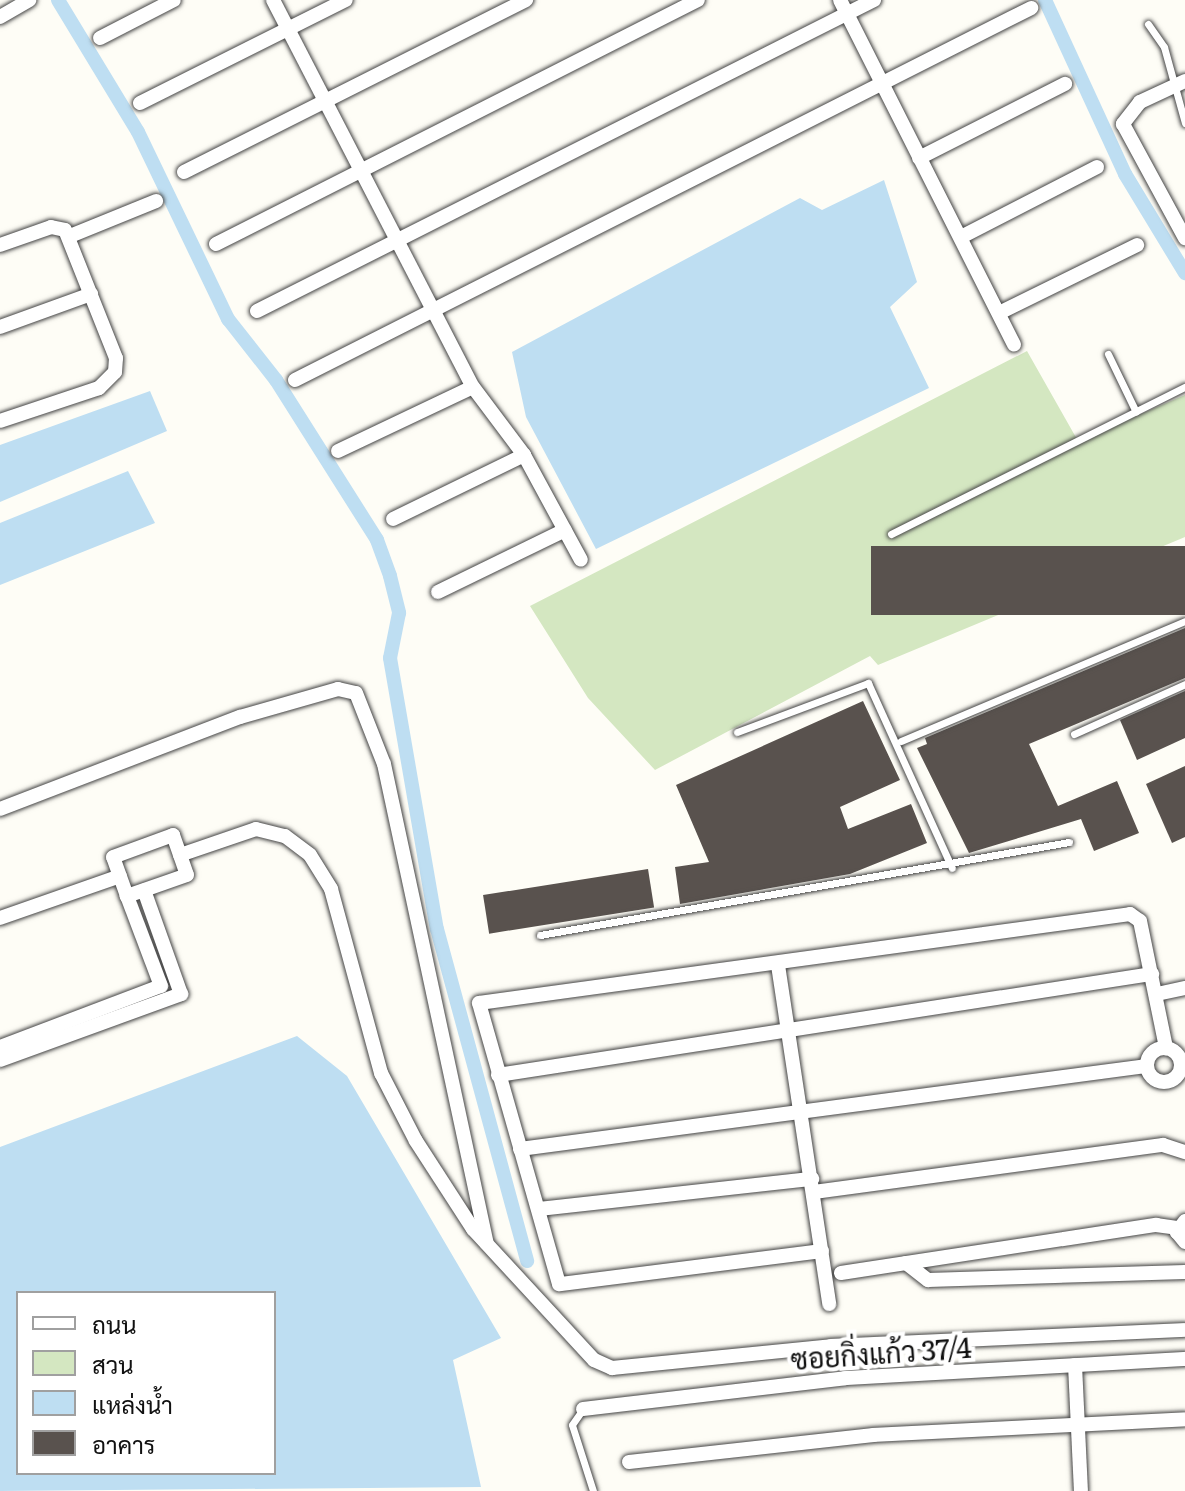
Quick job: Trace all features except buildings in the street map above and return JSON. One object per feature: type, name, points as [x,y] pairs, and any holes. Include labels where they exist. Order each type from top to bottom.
[{"type":"street","points":[[0,17],[29,0]]},
{"type":"street","points":[[100,38],[174,0]]},
{"type":"street","points":[[273,0],[473,387],[524,455],[581,560]]},
{"type":"street","points":[[140,103],[346,0]]},
{"type":"street","points":[[184,172],[526,0]]},
{"type":"street","points":[[216,244],[362,173],[698,0]]},
{"type":"street","points":[[840,0],[1014,345]]},
{"type":"street","points":[[257,311],[874,0]]},
{"type":"street","points":[[295,380],[435,313],[1031,8]]},
{"type":"street","points":[[1185,81],[1140,102],[1123,124],[1185,238]]},
{"type":"street","points":[[919,158],[1065,84]]},
{"type":"street","points":[[961,237],[1097,167]]},
{"type":"street","points":[[70,236],[156,201]]},
{"type":"street","points":[[0,245],[51,227],[70,236],[115,372],[99,388],[0,421]]},
{"type":"street","points":[[999,313],[1137,245]]},
{"type":"street","points":[[0,327],[91,294]]},
{"type":"street","points":[[338,451],[473,387]]},
{"type":"street","points":[[393,519],[524,455]]},
{"type":"street","points":[[438,592],[565,530]]},
{"type":"street","points":[[0,809],[240,717],[338,689],[356,693],[384,764],[487,1243]]},
{"type":"street","points":[[180,855],[256,829],[285,836],[310,855],[331,889],[381,1073],[454,1203],[594,1360],[612,1368],[831,1346],[1185,1330]]},
{"type":"street","points":[[0,1060],[154,996],[161,986],[127,896],[113,857],[173,835],[187,875],[127,896]]},
{"type":"street","points":[[0,918],[120,876]]},
{"type":"street","points":[[0,1047],[154,996],[181,994],[144,890]]},
{"type":"street","points":[[822,1251],[559,1284],[479,1003],[778,965],[1130,914],[1140,921],[1166,1048],[1183,1064],[1173,1080],[1162,1083],[1146,1066]]},
{"type":"street","points":[[778,965],[803,1113],[829,1304]]},
{"type":"street","points":[[498,1075],[789,1033],[1152,974]]},
{"type":"street","points":[[1157,994],[1185,988]]},
{"type":"street","points":[[1146,1066],[1154,1051],[1166,1048]]},
{"type":"street","points":[[520,1149],[1146,1066]]},
{"type":"street","points":[[539,1209],[813,1186],[1163,1145],[1185,1152]]},
{"type":"street","points":[[841,1273],[1156,1225],[1181,1224],[1185,1242]]},
{"type":"street","points":[[906,1263],[928,1280],[1185,1272]]},
{"type":"street","name":"ซอยกิ่งแก้ว 37/4","points":[[583,1409],[845,1378],[1185,1359]]},
{"type":"street","points":[[1075,1365],[1081,1491]]},
{"type":"street","points":[[629,1462],[1077,1423],[1185,1419]]},
{"type":"lane","points":[[1148,24],[1164,47],[1170,88],[1185,123]]},
{"type":"lane","points":[[1108,354],[1136,412]]},
{"type":"lane","points":[[891,534],[1185,387]]},
{"type":"lane","points":[[901,741],[1185,621]]},
{"type":"lane","points":[[737,732],[859,682],[876,691],[901,741],[952,868]]},
{"type":"lane","points":[[1074,734],[1185,684]]},
{"type":"lane","points":[[540,935],[952,868],[1069,842]]},
{"type":"lane","points":[[583,1409],[572,1425],[593,1491]]},
{"type":"green space","points":[[1027,351],[1078,441],[1185,395],[1185,537],[878,665],[870,656],[655,770],[588,698],[530,606]]},
{"type":"water","points":[[884,180],[917,282],[890,307],[929,388],[596,549],[526,417],[512,352],[800,198],[822,210]]},
{"type":"water","points":[[150,391],[167,431],[0,502],[0,445]]},
{"type":"water","points":[[128,471],[155,523],[0,585],[0,523]]},
{"type":"water","points":[[297,1036],[347,1076],[501,1338],[453,1360],[481,1487],[0,1491],[0,1147]]},
{"type":"waterway","points":[[58,0],[138,132],[228,319],[276,380],[377,540],[399,613],[390,658],[437,929],[527,1261]]},
{"type":"waterway","points":[[1045,0],[1125,174],[1185,273]]}]
